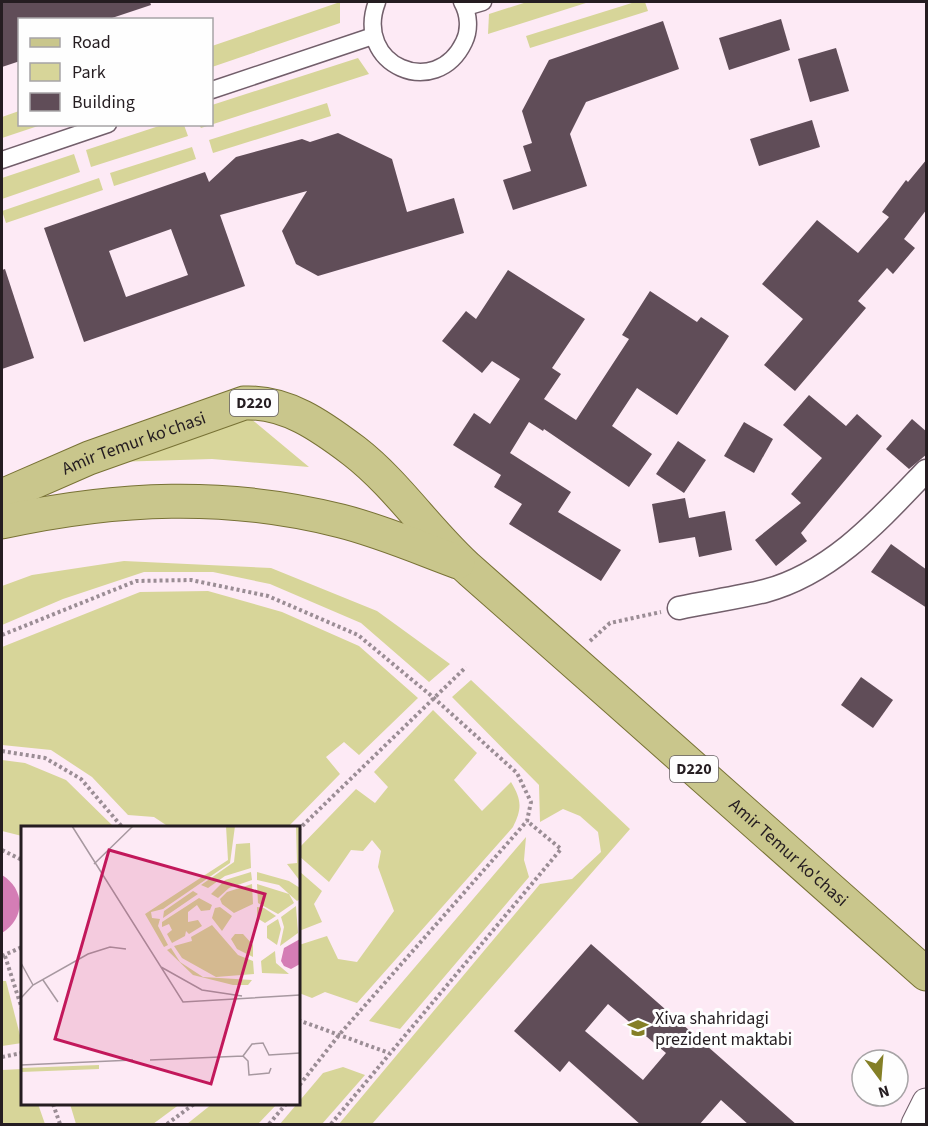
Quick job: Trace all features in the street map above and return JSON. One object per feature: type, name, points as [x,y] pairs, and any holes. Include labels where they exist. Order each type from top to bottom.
[{"type":"main road","name":"Amir Temur ko'chasi","points":[[2,496],[89,458],[244,403],[263,402],[282,406],[368,463],[462,563],[927,974]]},
{"type":"main road","name":"Amir Temur ko'chasi","points":[[2,522],[118,502],[196,500],[273,506],[344,521],[462,563]]},
{"type":"street","points":[[377,2],[372,15],[373,36],[377,47],[388,60],[402,69],[419,72],[435,69],[449,62],[460,51],[466,37],[468,22],[464,4],[483,2]]},
{"type":"street","points":[[213,90],[373,36]]},
{"type":"street","points":[[2,160],[102,126]]},
{"type":"street","points":[[679,608],[767,591],[827,563],[879,520],[927,471]]},
{"type":"street","points":[[915,1125],[927,1102]]},
{"type":"path","points":[[2,635],[136,581],[191,580],[268,596],[358,635],[434,698],[517,773],[531,802],[527,820],[339,1035],[300,1084]]},
{"type":"path","points":[[590,641],[609,623],[679,608]]},
{"type":"path","points":[[300,828],[466,667]]},
{"type":"path","points":[[2,751],[45,758],[81,779],[121,826]]},
{"type":"path","points":[[330,1125],[561,849],[527,820]]},
{"type":"path","points":[[2,850],[21,860]]},
{"type":"path","points":[[21,947],[3,956],[21,1006]]},
{"type":"path","points":[[300,1021],[389,1053]]},
{"type":"path","points":[[2,1057],[21,1053]]},
{"type":"path","points":[[53,1105],[60,1125]]},
{"type":"path","points":[[167,1125],[193,1105]]},
{"type":"path","points":[[269,1125],[285,1105]]},
{"type":"green space","points":[[340,2],[340,23],[213,67],[213,46]]},
{"type":"green space","points":[[527,2],[589,2],[488,34],[489,14]]},
{"type":"green space","points":[[635,2],[645,2],[648,11],[530,48],[526,36]]},
{"type":"green space","points":[[358,58],[369,74],[213,124],[213,105]]},
{"type":"green space","points":[[327,103],[331,116],[213,153],[209,140]]},
{"type":"green space","points":[[18,111],[18,126],[38,126],[2,138],[2,117]]},
{"type":"green space","points":[[159,126],[184,126],[188,136],[91,167],[86,150]]},
{"type":"green space","points":[[192,147],[196,159],[114,186],[110,173]]},
{"type":"green space","points":[[74,154],[80,172],[2,199],[2,178]]},
{"type":"green space","points":[[99,178],[103,190],[6,223],[2,211]]},
{"type":"green space","points":[[250,418],[309,467],[212,459],[115,462]]},
{"type":"green space","points":[[124,561],[271,568],[377,611],[450,664],[429,682],[361,623],[270,584],[213,572],[144,572],[63,599],[2,625],[2,586],[32,575]]},
{"type":"green space","points":[[208,591],[282,612],[359,646],[418,698],[359,755],[344,742],[326,757],[340,774],[289,826],[168,826],[154,817],[128,815],[92,777],[51,750],[2,745],[2,647],[140,592]]},
{"type":"green space","points":[[471,680],[630,829],[372,1124],[339,1124],[540,884],[572,879],[601,852],[598,832],[580,816],[563,809],[540,822],[539,785],[452,697]]},
{"type":"green space","points":[[433,710],[477,753],[454,780],[482,811],[511,782],[520,804],[518,815],[513,827],[357,1003],[325,992],[312,998],[300,993],[300,945],[327,936],[338,959],[357,962],[394,911],[378,867],[381,851],[372,840],[363,851],[351,850],[329,882],[300,857],[300,847],[356,789],[375,803],[388,787],[374,772]]},
{"type":"green space","points":[[2,760],[25,763],[66,780],[113,826],[21,826],[21,836],[2,831]]},
{"type":"green space","points":[[526,837],[524,860],[529,877],[400,1029],[369,1021]]},
{"type":"green space","points":[[300,872],[322,891],[314,904],[322,922],[300,931]]},
{"type":"green space","points":[[2,981],[6,981],[21,1043],[2,1046]]},
{"type":"green space","points":[[343,1067],[365,1075],[322,1124],[280,1124],[296,1105],[300,1105],[300,1100],[323,1073]]},
{"type":"green space","points":[[21,1069],[21,1105],[38,1105],[45,1124],[2,1124],[2,1070]]},
{"type":"green space","points":[[70,1105],[179,1105],[153,1124],[76,1124]]},
{"type":"green space","points":[[211,1105],[276,1105],[258,1124],[187,1124]]},
{"type":"shaded area","points":[[2,875],[15,888],[20,904],[15,920],[2,933]]},
{"type":"building","points":[[2,2],[150,2],[151,5],[112,18],[18,18],[18,62],[2,67]]},
{"type":"building","points":[[781,19],[790,50],[729,70],[719,38]]},
{"type":"building","points":[[663,21],[679,69],[586,102],[570,134],[587,186],[513,210],[503,180],[531,171],[523,146],[532,143],[522,111],[549,60]]},
{"type":"building","points":[[836,48],[849,91],[810,102],[798,59]]},
{"type":"building","points":[[812,120],[820,147],[759,166],[750,139]]},
{"type":"building","points":[[338,133],[392,159],[407,212],[454,198],[464,233],[318,276],[296,264],[282,231],[307,191],[220,215],[245,286],[84,342],[44,228],[205,172],[209,182],[236,157],[302,139],[310,142]],"holes":[[[171,229],[188,275],[126,297],[109,251]]]},
{"type":"building","points":[[927,159],[927,209],[904,239],[915,248],[893,274],[887,268],[858,301],[866,308],[795,391],[764,365],[803,319],[762,284],[817,220],[858,253],[889,217],[882,212],[906,180],[908,182]]},
{"type":"building","points":[[5,269],[34,358],[2,369],[2,270]]},
{"type":"building","points":[[508,270],[585,319],[552,368],[561,374],[544,399],[576,420],[629,339],[622,335],[650,291],[697,322],[701,317],[729,336],[677,415],[637,388],[612,426],[652,454],[629,487],[544,429],[543,431],[529,422],[510,453],[571,492],[558,512],[621,550],[601,581],[509,524],[522,504],[494,487],[501,475],[453,445],[474,413],[490,424],[520,379],[492,361],[482,373],[442,341],[466,311],[476,319]]},
{"type":"building","points":[[809,395],[846,426],[857,414],[882,436],[801,533],[807,541],[776,566],[755,540],[801,503],[791,494],[822,458],[783,425]]},
{"type":"building","points":[[912,419],[927,432],[927,454],[909,469],[886,449]]},
{"type":"building","points":[[744,422],[773,439],[754,473],[724,456]]},
{"type":"building","points":[[678,441],[706,460],[684,493],[656,474]]},
{"type":"building","points":[[685,498],[689,518],[725,511],[732,550],[699,557],[695,537],[659,543],[652,504]]},
{"type":"building","points":[[891,544],[927,570],[927,608],[871,572]]},
{"type":"building","points":[[861,677],[893,700],[873,728],[841,705]]},
{"type":"building","points":[[591,944],[797,1125],[749,1125],[721,1100],[699,1125],[641,1125],[569,1061],[560,1072],[514,1031]],"holes":[[[608,1004],[666,1053],[643,1080],[585,1031]]]},
{"type":"place","name":"Xiva shahridagi prezident maktabi","points":[[638,1028]]}]
